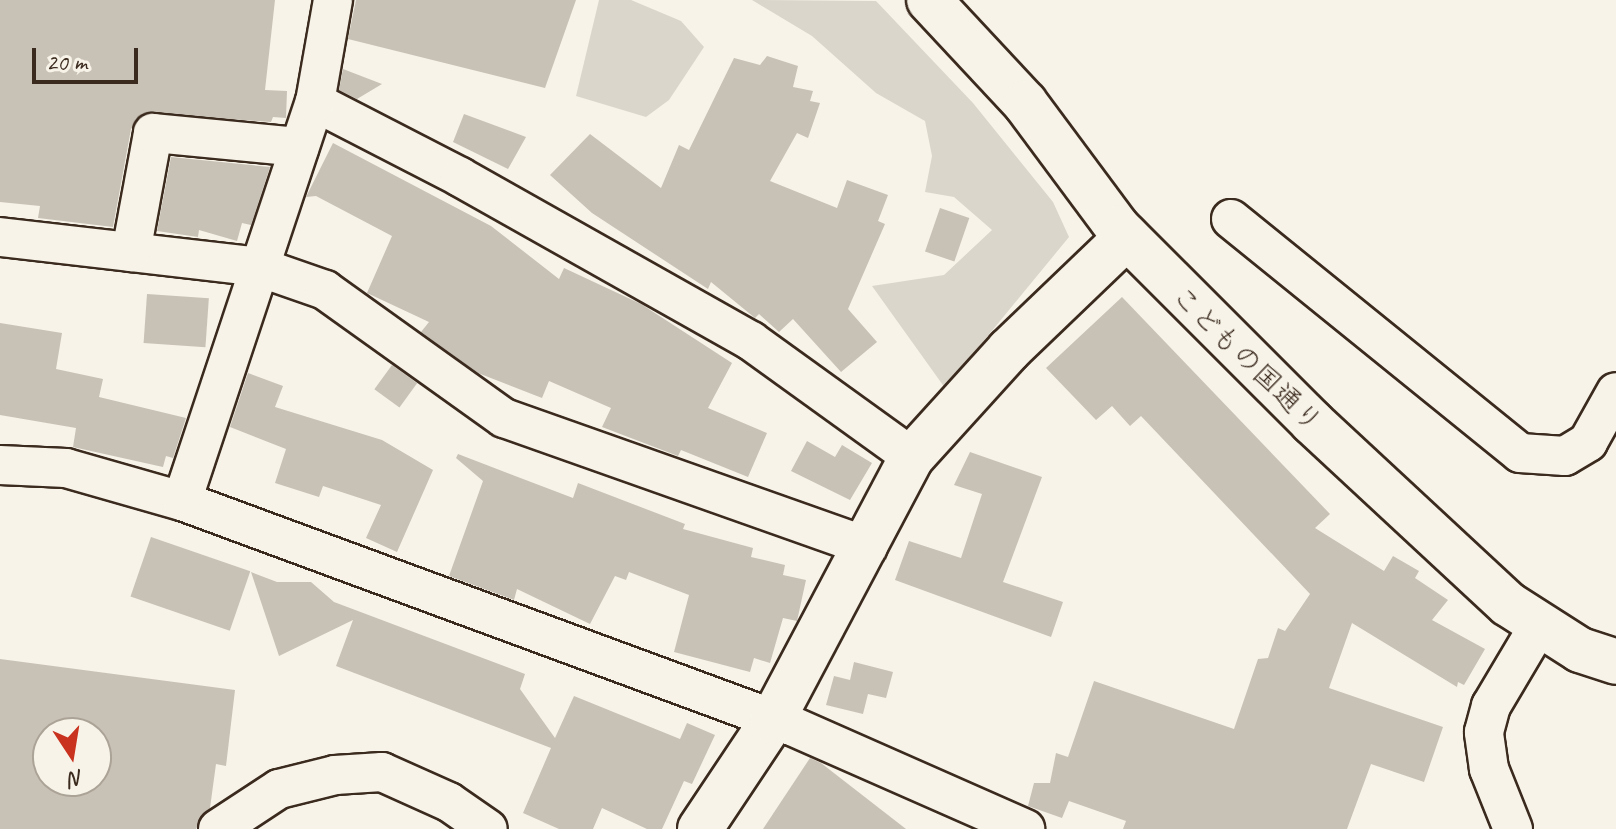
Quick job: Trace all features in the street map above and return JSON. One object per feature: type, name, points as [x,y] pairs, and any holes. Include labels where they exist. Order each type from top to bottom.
[{"type":"main road","name":"こどもの国通り","points":[[929,0],[1025,103],[1127,237],[1168,283],[1464,567],[1538,627],[1616,662]]},
{"type":"main road","points":[[700,829],[772,721],[868,547],[912,457],[1009,350],[1127,237]]},
{"type":"street","points":[[182,501],[315,102],[333,0]]},
{"type":"street","points":[[315,102],[460,177],[751,341],[912,457]]},
{"type":"street","points":[[131,252],[153,133],[299,147]]},
{"type":"street","points":[[1231,219],[1520,453],[1565,456],[1588,442],[1616,392]]},
{"type":"street","points":[[0,237],[259,267],[325,290],[504,418],[868,547]]},
{"type":"street","points":[[0,465],[66,468],[182,501],[772,721],[1025,829]]},
{"type":"street","points":[[1513,829],[1489,769],[1484,732],[1491,706],[1538,627]]},
{"type":"street","points":[[218,829],[279,789],[335,775],[382,772],[449,802],[488,829]]},
{"type":"shaded area","points":[[599,0],[631,0],[681,21],[704,47],[669,100],[646,117],[576,96]]},
{"type":"shaded area","points":[[752,0],[876,1],[973,103],[1053,202],[1069,237],[945,388],[872,286],[944,275],[992,230],[954,197],[925,192],[932,156],[925,121],[876,93],[812,36]]},
{"type":"building","points":[[0,0],[275,0],[265,90],[287,91],[286,118],[273,117],[271,122],[145,113],[131,129],[113,227],[38,218],[40,206],[0,202]]},
{"type":"building","points":[[356,0],[576,0],[545,88],[348,39]]},
{"type":"building","points":[[767,56],[798,66],[793,87],[813,91],[810,101],[820,103],[808,138],[797,133],[770,181],[837,208],[847,180],[888,195],[878,221],[885,224],[848,309],[877,342],[841,372],[793,319],[779,332],[759,314],[755,318],[711,282],[708,289],[592,213],[550,175],[590,134],[661,188],[679,145],[689,150],[734,58],[760,65]]},
{"type":"building","points":[[343,69],[382,84],[357,99],[339,90]]},
{"type":"building","points":[[464,114],[526,137],[508,169],[453,142]]},
{"type":"building","points":[[333,143],[491,226],[559,279],[564,268],[641,304],[732,363],[708,408],[767,433],[748,477],[681,450],[678,456],[602,427],[611,408],[549,381],[542,398],[478,373],[421,332],[429,322],[367,293],[392,236],[316,196],[306,197]]},
{"type":"building","points":[[171,157],[270,167],[251,225],[242,223],[237,241],[199,230],[198,237],[157,231]]},
{"type":"building","points":[[940,208],[969,218],[954,262],[925,251]]},
{"type":"building","points":[[147,294],[209,298],[205,347],[144,343]]},
{"type":"building","points":[[1122,297],[1330,514],[1315,528],[1384,571],[1393,556],[1419,571],[1415,578],[1448,600],[1432,620],[1485,649],[1464,685],[1458,682],[1457,687],[1352,623],[1329,688],[1443,727],[1424,782],[1371,764],[1347,829],[1123,829],[1126,821],[1069,801],[1062,818],[1028,806],[1034,783],[1050,783],[1056,753],[1068,757],[1094,681],[1234,729],[1258,659],[1268,658],[1278,628],[1285,631],[1310,594],[1141,416],[1130,426],[1112,406],[1096,420],[1046,368]]},
{"type":"building","points":[[0,323],[62,333],[56,369],[103,379],[99,397],[186,418],[173,458],[166,456],[163,467],[73,447],[76,428],[0,415]]},
{"type":"building","points":[[392,365],[417,383],[399,407],[374,389]]},
{"type":"building","points":[[248,373],[283,386],[275,407],[382,440],[433,470],[397,552],[366,538],[381,505],[323,486],[319,497],[275,483],[286,449],[230,427]]},
{"type":"building","points":[[807,441],[835,457],[842,445],[872,463],[850,500],[791,471]]},
{"type":"building","points":[[970,452],[1042,477],[1003,582],[1063,602],[1051,637],[895,580],[909,541],[961,558],[982,494],[954,485]]},
{"type":"building","points":[[458,454],[573,498],[578,483],[685,524],[683,529],[753,548],[751,557],[785,565],[783,575],[806,580],[797,621],[783,618],[770,663],[754,658],[750,672],[674,652],[689,595],[629,572],[626,580],[615,576],[590,624],[517,589],[514,600],[449,576],[483,481],[456,458]]},
{"type":"building","points":[[151,537],[250,571],[230,631],[130,597]]},
{"type":"building","points":[[251,572],[277,582],[311,582],[334,602],[525,674],[520,689],[555,738],[574,696],[680,739],[687,723],[715,735],[692,784],[684,781],[662,829],[647,829],[602,808],[593,829],[559,829],[523,813],[551,748],[336,666],[353,620],[279,656]]},
{"type":"building","points":[[0,659],[235,690],[226,766],[216,764],[210,808],[196,829],[0,829]]},
{"type":"building","points":[[854,662],[893,672],[886,698],[868,694],[863,714],[826,705],[834,676],[850,680]]},
{"type":"building","points":[[810,758],[821,763],[906,829],[763,829]]}]
